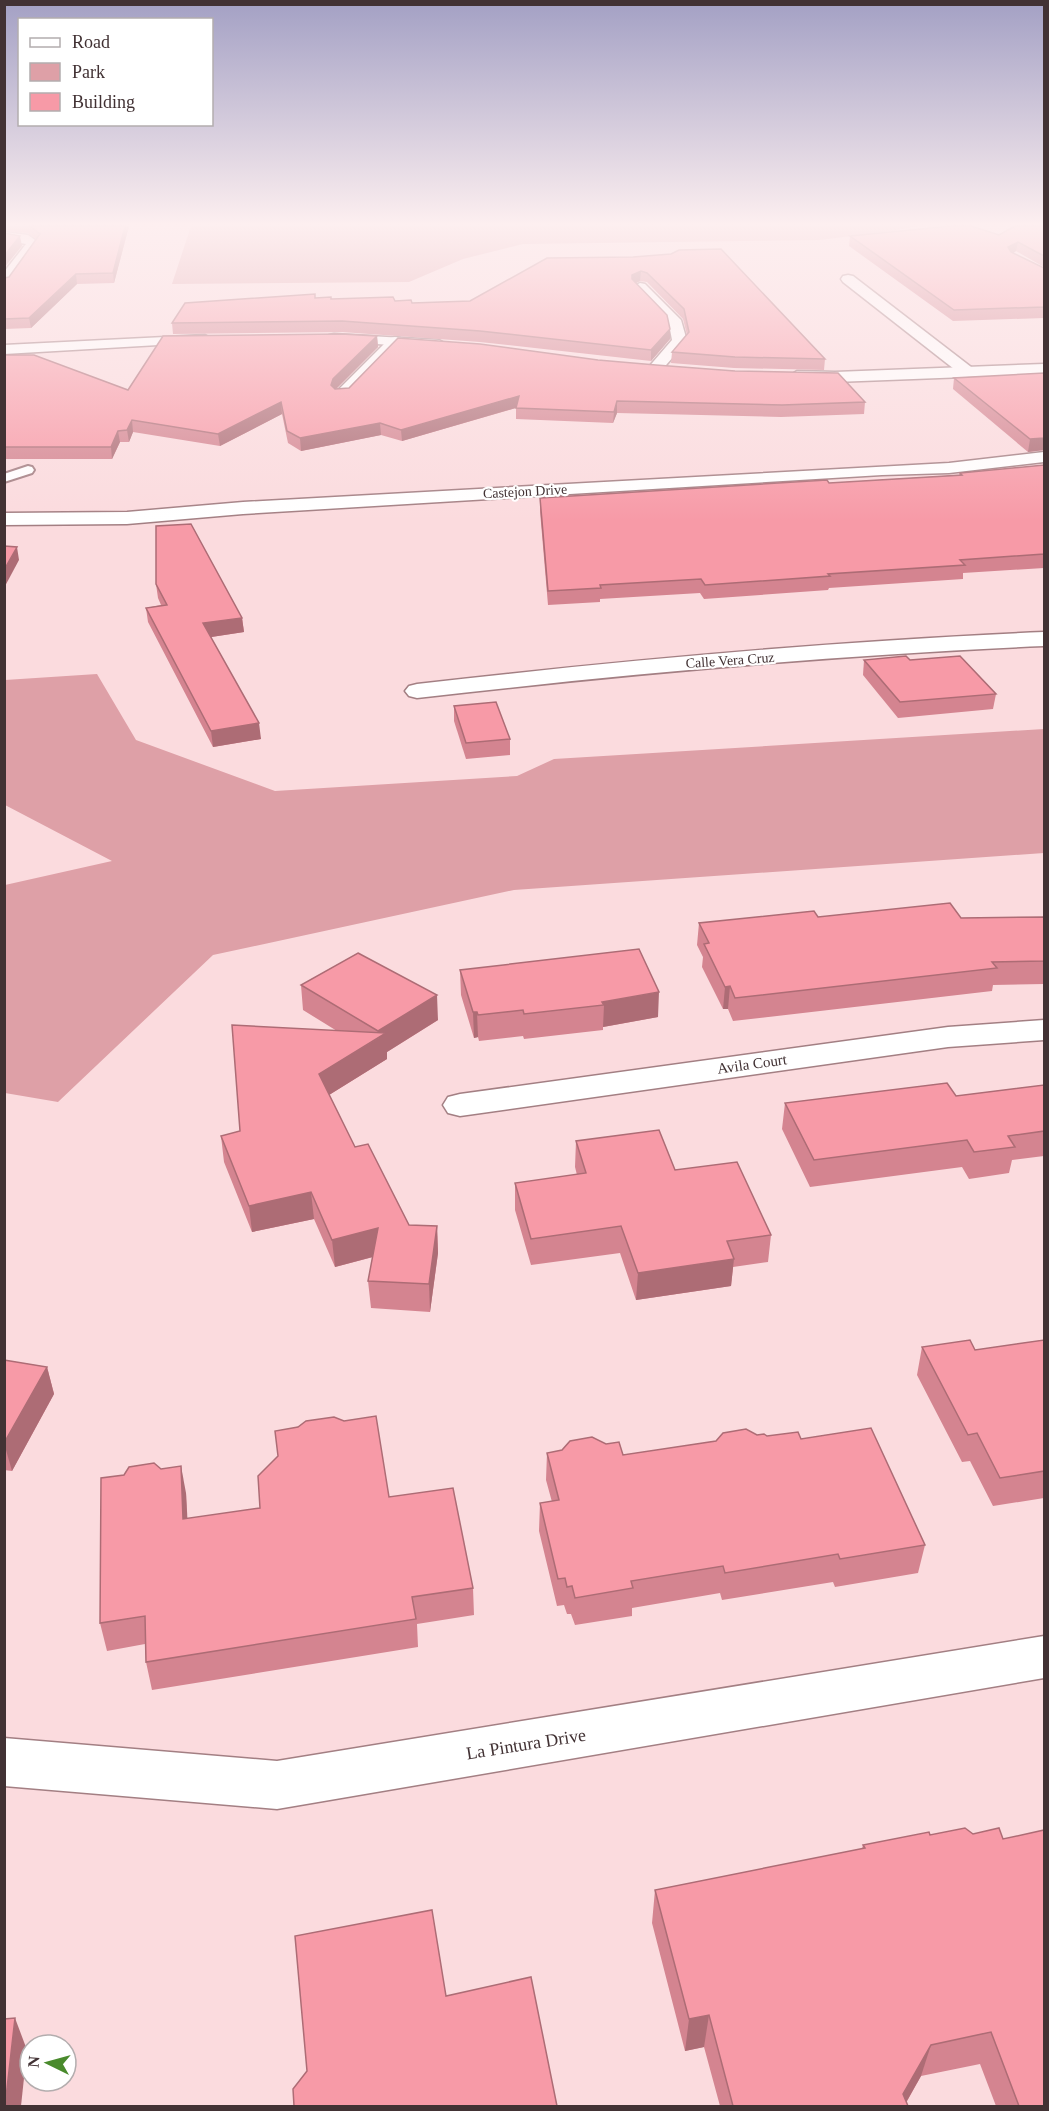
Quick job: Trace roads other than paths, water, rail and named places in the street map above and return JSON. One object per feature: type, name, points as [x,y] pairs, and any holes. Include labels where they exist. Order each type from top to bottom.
[{"type":"street","points":[[676,325],[680,341],[649,368],[677,370]]},
{"type":"street","points":[[907,325],[969,373]]},
{"type":"street","points":[[319,338],[459,346]]},
{"type":"street","points":[[4,350],[215,339]]},
{"type":"street","points":[[342,395],[395,341]]},
{"type":"street","points":[[779,376],[835,377],[1044,369]]},
{"type":"street","name":"Castejon Drive","points":[[4,519],[127,518],[255,507],[949,468],[1044,457]]},
{"type":"street","name":"Calle Vera Cruz","points":[[417,691],[602,669],[965,642],[1044,639]]},
{"type":"street","name":"Avila Court","points":[[460,1105],[948,1037],[1044,1030]]},
{"type":"street","name":"La Pintura Drive","points":[[4,1762],[277,1785],[1044,1657]]},
{"type":"lane","points":[[4,478],[28,470]]}]
